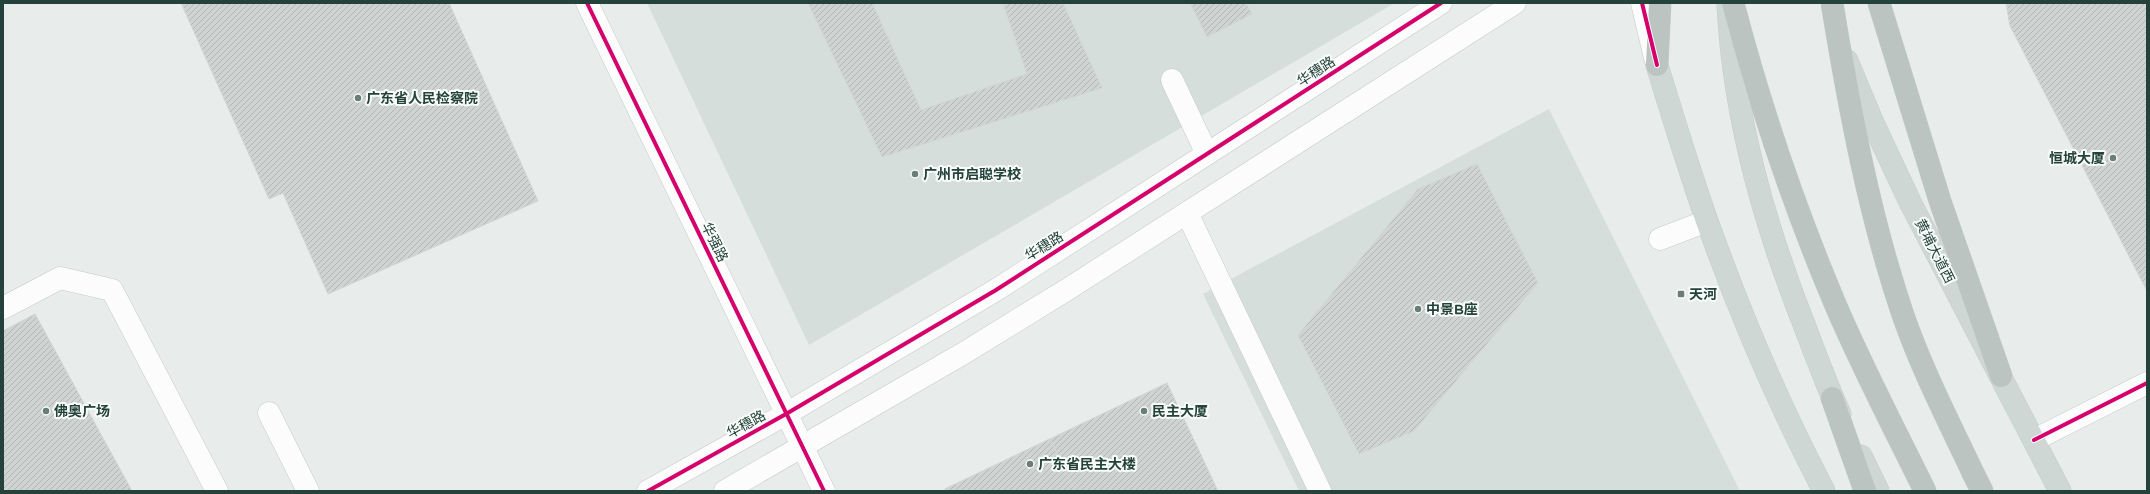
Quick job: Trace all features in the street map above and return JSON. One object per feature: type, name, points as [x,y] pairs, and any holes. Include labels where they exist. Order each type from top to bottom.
[{"type":"highway","points":[[1657,65],[1660,3]]},
{"type":"highway","points":[[1733,3],[1772,139],[1804,228],[1837,306],[1925,491]]},
{"type":"highway","points":[[1832,3],[1858,144],[1878,226],[1903,315],[1934,390],[1978,483]]},
{"type":"highway","points":[[1879,3],[1940,201],[2001,376]]},
{"type":"highway","points":[[1832,398],[1865,491]]},
{"type":"main road","points":[[1728,3],[1734,75],[1752,170],[1773,242],[1832,398],[1878,491]]},
{"type":"main road","name":"黄埔大道西","points":[[1828,3],[1849,68],[1873,124],[1910,202],[2060,491]]},
{"type":"main road","points":[[1657,65],[1707,221],[1736,300],[1771,384],[1824,491]]},
{"type":"street","name":"华强路","points":[[586,3],[824,491]]},
{"type":"street","points":[[725,491],[970,349],[1187,213],[1515,3]]},
{"type":"street","points":[[1642,3],[1657,65]]},
{"type":"street","name":"华穗路","points":[[648,491],[786,414],[996,290],[1437,4]]},
{"type":"street","points":[[1172,80],[1207,154]]},
{"type":"street","points":[[1187,213],[1320,491]]},
{"type":"street","points":[[1660,239],[1707,221]]},
{"type":"street","points":[[3,308],[60,278],[112,290],[217,491]]},
{"type":"street","points":[[2034,440],[2147,383]]},
{"type":"street","points":[[269,413],[308,491]]},
{"type":"shaded area","name":"广州市启聪学校","points":[[647,3],[1395,3],[809,345]]},
{"type":"shaded area","points":[[1549,109],[1740,491],[1299,491],[1203,294]]},
{"type":"building","name":"广东省人民检察院","points":[[181,3],[449,3],[538,201],[328,294],[283,193],[269,199]]},
{"type":"building","points":[[808,3],[876,3],[873,5],[921,110],[1027,74],[1003,3],[1063,3],[1102,88],[882,157]]},
{"type":"building","points":[[1190,3],[1246,3],[1252,14],[1207,37]]},
{"type":"building","name":"恒城大厦","points":[[2006,3],[2147,3],[2147,291],[2010,26]]},
{"type":"building","name":"中景B座","points":[[1477,164],[1538,283],[1414,431],[1359,454],[1298,335],[1418,189]]},
{"type":"building","name":"佛奥广场","points":[[35,314],[132,491],[3,491],[3,331]]},
{"type":"building","name":"民主大厦","points":[[1167,383],[1218,491],[946,491],[945,489]]},
{"type":"building","name":"广东省民主大楼","points":[[1050,439],[1075,491],[946,491],[945,489]]},
{"type":"cycle path","points":[[587,3],[824,491]]},
{"type":"cycle path","points":[[648,491],[786,414],[996,290],[1441,3]]},
{"type":"cycle path","points":[[1642,3],[1657,65]]},
{"type":"cycle path","points":[[2034,440],[2147,383]]},
{"type":"place","name":"广东省人民检察院","points":[[358,98]]},
{"type":"place","name":"恒城大厦","points":[[2113,158]]},
{"type":"place","name":"广州市启聪学校","points":[[915,174]]},
{"type":"place","name":"天河","points":[[1681,294]]},
{"type":"place","name":"中景B座","points":[[1418,309]]},
{"type":"place","name":"佛奥广场","points":[[46,411]]},
{"type":"place","name":"民主大厦","points":[[1144,411]]},
{"type":"place","name":"广东省民主大楼","points":[[1030,464]]}]
